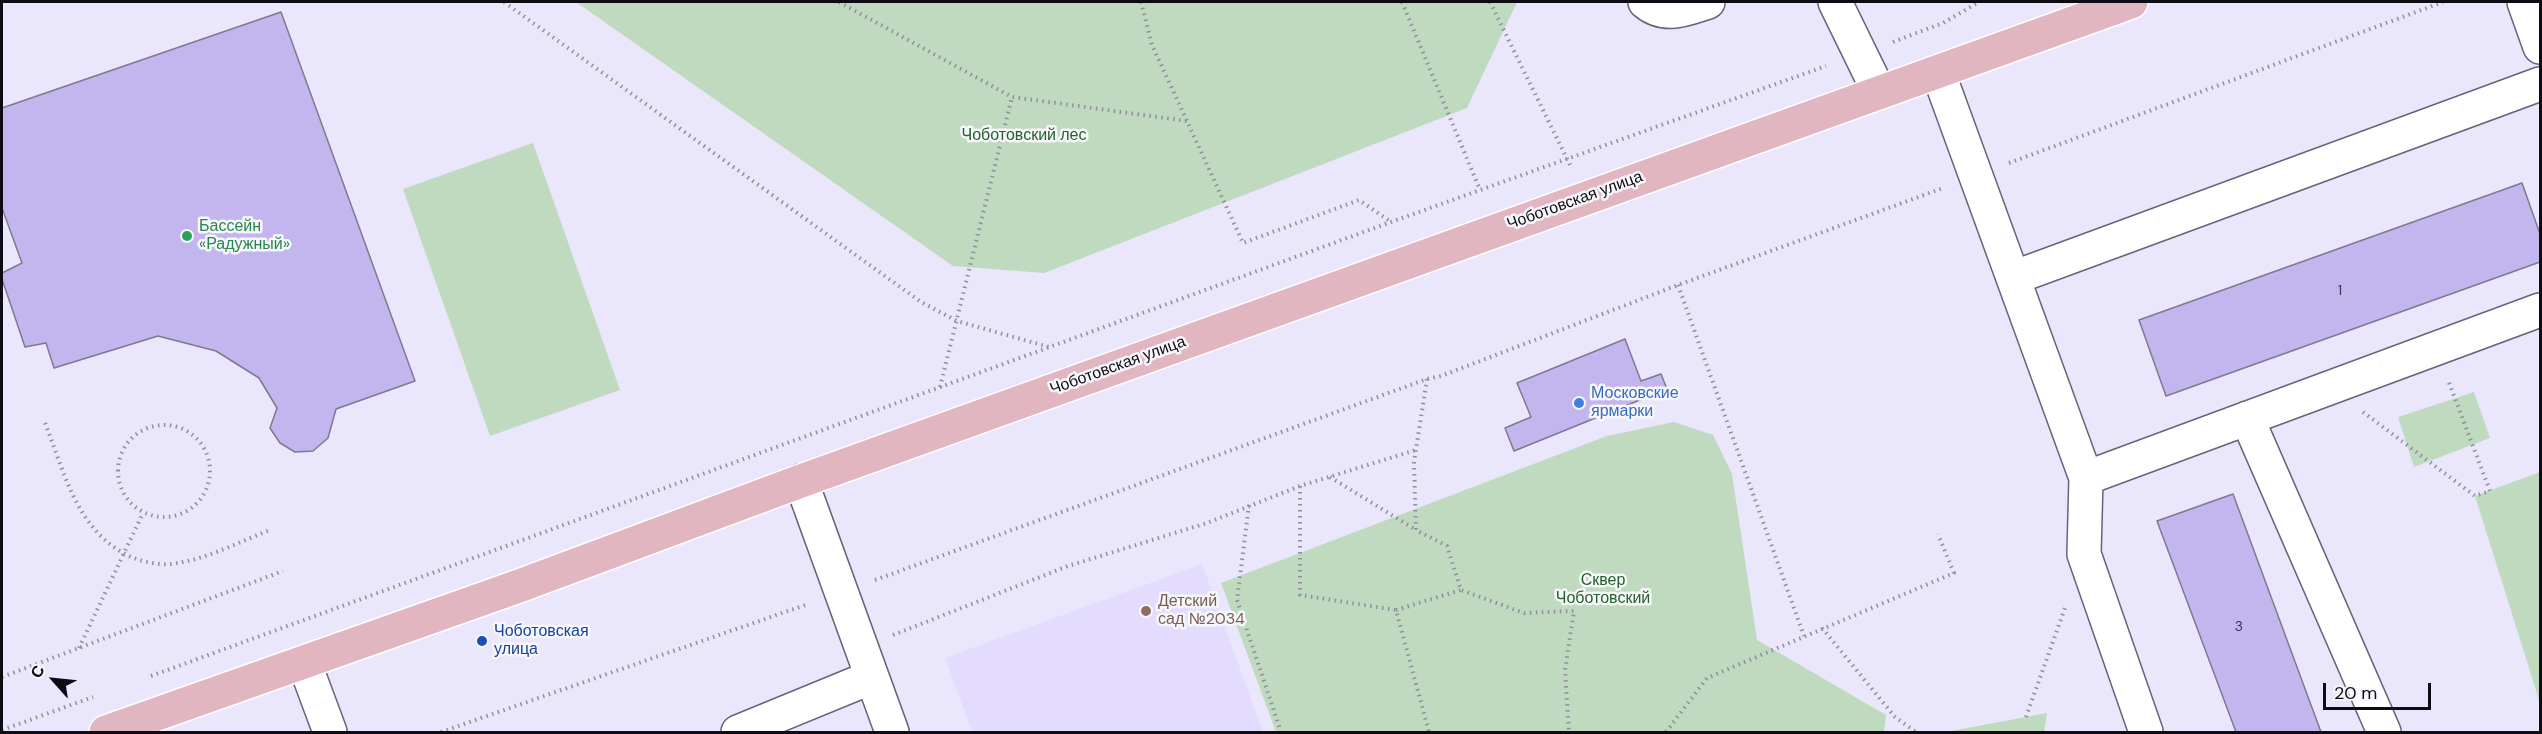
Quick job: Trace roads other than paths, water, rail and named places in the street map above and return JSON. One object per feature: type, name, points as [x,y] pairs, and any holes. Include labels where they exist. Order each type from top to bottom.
[{"type":"main road","name":"Чоботовская улица","points":[[106,732],[519,586],[801,481],[2131,2]]},
{"type":"lane","points":[[1645,2],[1660,11],[1672,12],[1708,2]]},
{"type":"lane","points":[[1835,2],[1879,92]]},
{"type":"lane","points":[[2524,2],[2541,47]]},
{"type":"lane","points":[[1938,72],[2086,478],[2084,554],[2146,732]]},
{"type":"lane","points":[[2013,278],[2541,84]]},
{"type":"lane","points":[[2086,478],[2541,310]]},
{"type":"lane","points":[[2247,418],[2384,732]]},
{"type":"lane","points":[[801,481],[892,732]]},
{"type":"lane","points":[[304,662],[330,732]]},
{"type":"lane","points":[[738,732],[867,662]]},
{"type":"place","name":"Бассейн «Радужный»","points":[[187,236]]},
{"type":"place","name":"Московские ярмарки","points":[[1579,403]]},
{"type":"place","name":"Детский сад №2034","points":[[1146,611]]},
{"type":"place","name":"Чоботовская улица","points":[[482,641]]},
{"type":"park label","name":"Чоботовский лес","points":[[1024,136]]},
{"type":"park label","name":"Сквер Чоботовский","points":[[1603,590]]}]
